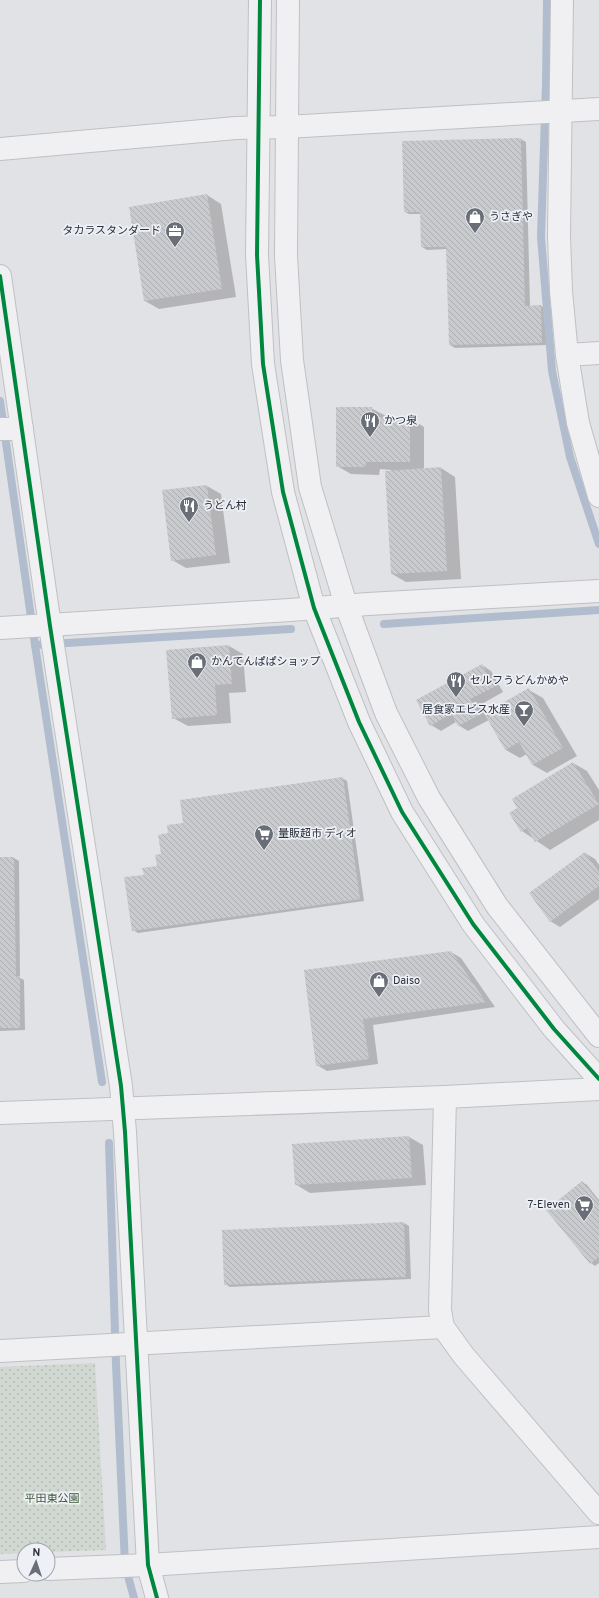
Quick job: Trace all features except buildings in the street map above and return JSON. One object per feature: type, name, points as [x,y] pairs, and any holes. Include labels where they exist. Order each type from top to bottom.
[{"type":"street","points":[[260,0],[257,256],[263,364],[283,492],[314,608],[359,722],[402,812],[473,924],[554,1029],[599,1079]]},
{"type":"street","points":[[288,0],[286,256],[292,360],[310,487],[346,605],[386,713],[429,798],[497,906],[599,1036]]},
{"type":"street","points":[[562,0],[550,112],[560,291],[566,355],[578,423],[599,496]]},
{"type":"street","points":[[0,149],[258,127],[286,127],[599,109]]},
{"type":"street","points":[[0,276],[11,429],[121,1086],[125,1132],[122,1344],[134,1565],[157,1598]]},
{"type":"street","points":[[566,355],[599,353]]},
{"type":"street","points":[[0,628],[44,633],[346,605],[599,591]]},
{"type":"street","points":[[0,1114],[446,1098],[599,1090]]},
{"type":"street","points":[[446,1098],[440,1310],[443,1327],[464,1356],[599,1513]]},
{"type":"street","points":[[0,1351],[443,1327]]},
{"type":"street","points":[[56,1569],[599,1537]]},
{"type":"street","points":[[0,1572],[16,1571]]},
{"type":"green space","name":"平田東公園","points":[[95,1363],[106,1550],[56,1552],[56,1542],[16,1542],[16,1553],[0,1554],[0,1367]]},
{"type":"waterway","points":[[547,0],[541,237],[552,371],[570,457],[599,544]]},
{"type":"waterway","points":[[0,401],[35,645],[102,1082]]},
{"type":"waterway","points":[[384,624],[599,610]]},
{"type":"waterway","points":[[35,645],[291,629]]},
{"type":"waterway","points":[[109,1143],[116,1364],[125,1565],[134,1598]]},
{"type":"cycle path","points":[[260,0],[257,255],[263,364],[283,492],[314,608],[359,722],[402,812],[473,924],[554,1029],[599,1079]]},
{"type":"cycle path","points":[[0,276],[50,626],[121,1086],[125,1132],[148,1565],[157,1598]]},
{"type":"place","name":"うさぎや","points":[[475,234]]},
{"type":"place","name":"タカラスタンダード","points":[[175,248]]},
{"type":"place","name":"かつ泉","points":[[370,438]]},
{"type":"place","name":"うどん村","points":[[189,523]]},
{"type":"place","name":"かんてんぱぱショップ","points":[[197,679]]},
{"type":"place","name":"セルフうどんかめや","points":[[456,698]]},
{"type":"place","name":"居食家エビス水産","points":[[524,727]]},
{"type":"place","name":"量販超市 ディオ","points":[[264,851]]},
{"type":"place","name":"Daiso","points":[[379,998]]},
{"type":"place","name":"7-Eleven","points":[[584,1222]]}]
